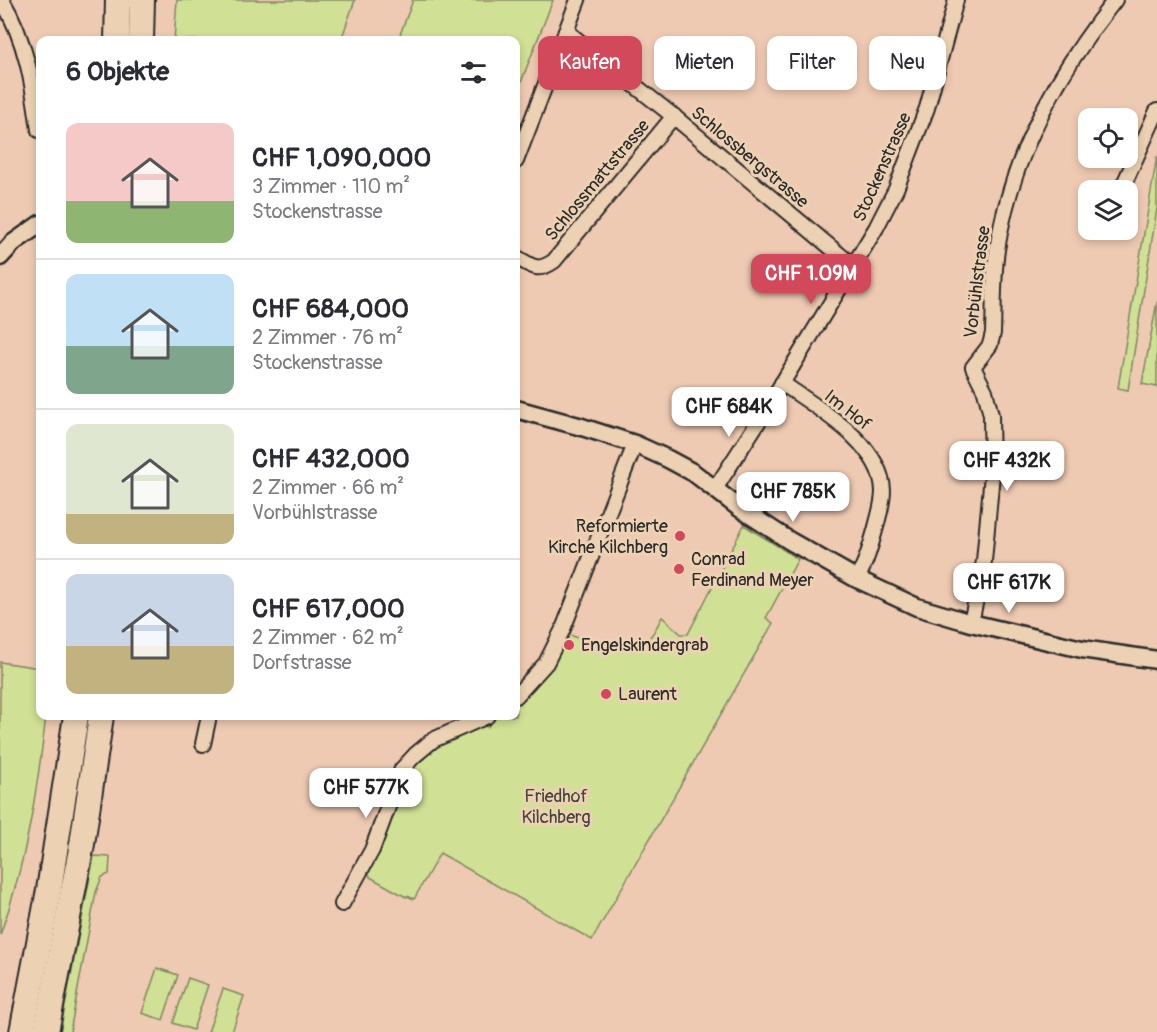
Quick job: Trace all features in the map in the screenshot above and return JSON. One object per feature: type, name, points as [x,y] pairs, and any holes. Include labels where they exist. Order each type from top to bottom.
[{"type":"highway","points":[[117,36],[118,0]]},
{"type":"highway","points":[[141,36],[142,0]]},
{"type":"highway","points":[[22,1032],[49,890],[75,720]]},
{"type":"highway","points":[[46,1032],[82,844],[100,720]]},
{"type":"street","points":[[2,0],[12,17],[24,49],[36,110]]},
{"type":"street","points":[[520,151],[579,0]]},
{"type":"street","name":"Stockenstrasse","points":[[715,489],[876,228],[896,189],[927,108],[956,0]]},
{"type":"street","name":"Vorbühlstrasse","points":[[971,622],[984,561],[992,474],[991,415],[985,391],[973,367],[990,345],[993,333],[997,253],[1004,211],[1032,132],[1050,97],[1073,58],[1115,0]]},
{"type":"street","name":"Schlossbergstrasse","points":[[566,31],[674,116],[853,266]]},
{"type":"street","points":[[1126,180],[1157,111]]},
{"type":"street","name":"Schlossmattstrasse","points":[[520,259],[535,268],[544,268],[554,261],[674,116]]},
{"type":"street","points":[[0,257],[13,243],[36,227]]},
{"type":"street","name":"Im Hof","points":[[782,383],[865,446],[881,474],[882,504],[869,553],[857,579]]},
{"type":"street","points":[[520,410],[635,444],[681,466],[775,532],[857,579],[917,607],[1082,649],[1157,660]]},
{"type":"street","points":[[520,692],[546,663],[563,629],[635,444]]},
{"type":"street","points":[[203,744],[207,720]]},
{"type":"street","points":[[342,904],[372,850],[402,770],[433,740],[478,720]]},
{"type":"green space","points":[[177,0],[355,0],[342,36],[174,36]]},
{"type":"green space","points":[[413,0],[553,0],[520,85],[520,36],[400,36]]},
{"type":"green space","points":[[1157,156],[1157,208],[1128,390],[1118,388]]},
{"type":"green space","points":[[1157,302],[1157,387],[1142,384]]},
{"type":"green space","name":"Friedhof Kilchberg","points":[[744,525],[798,559],[766,618],[773,623],[592,940],[440,853],[414,899],[370,877],[369,873],[405,782],[416,765],[443,742],[482,726],[488,727],[493,720],[520,720],[520,700],[543,676],[567,634],[610,648],[631,648],[650,637],[662,617],[681,634],[688,634]]},
{"type":"green space","points":[[0,662],[36,667],[36,720],[46,720],[39,772],[24,854],[0,935]]},
{"type":"green space","points":[[94,856],[110,857],[109,874],[102,877],[96,892],[70,1032],[60,1032]]},
{"type":"green space","points":[[157,968],[178,975],[163,1020],[142,1013]]},
{"type":"green space","points":[[188,978],[208,985],[193,1030],[173,1023]]},
{"type":"green space","points":[[223,989],[244,996],[232,1032],[208,1032]]},
{"type":"place","name":"Reformierte Kirche Kilchberg","points":[[680,536]]},
{"type":"place","name":"Conrad Ferdinand Meyer","points":[[679,569]]},
{"type":"place","name":"Engelskindergrab","points":[[569,645]]},
{"type":"place","name":"Laurent","points":[[606,694]]}]
